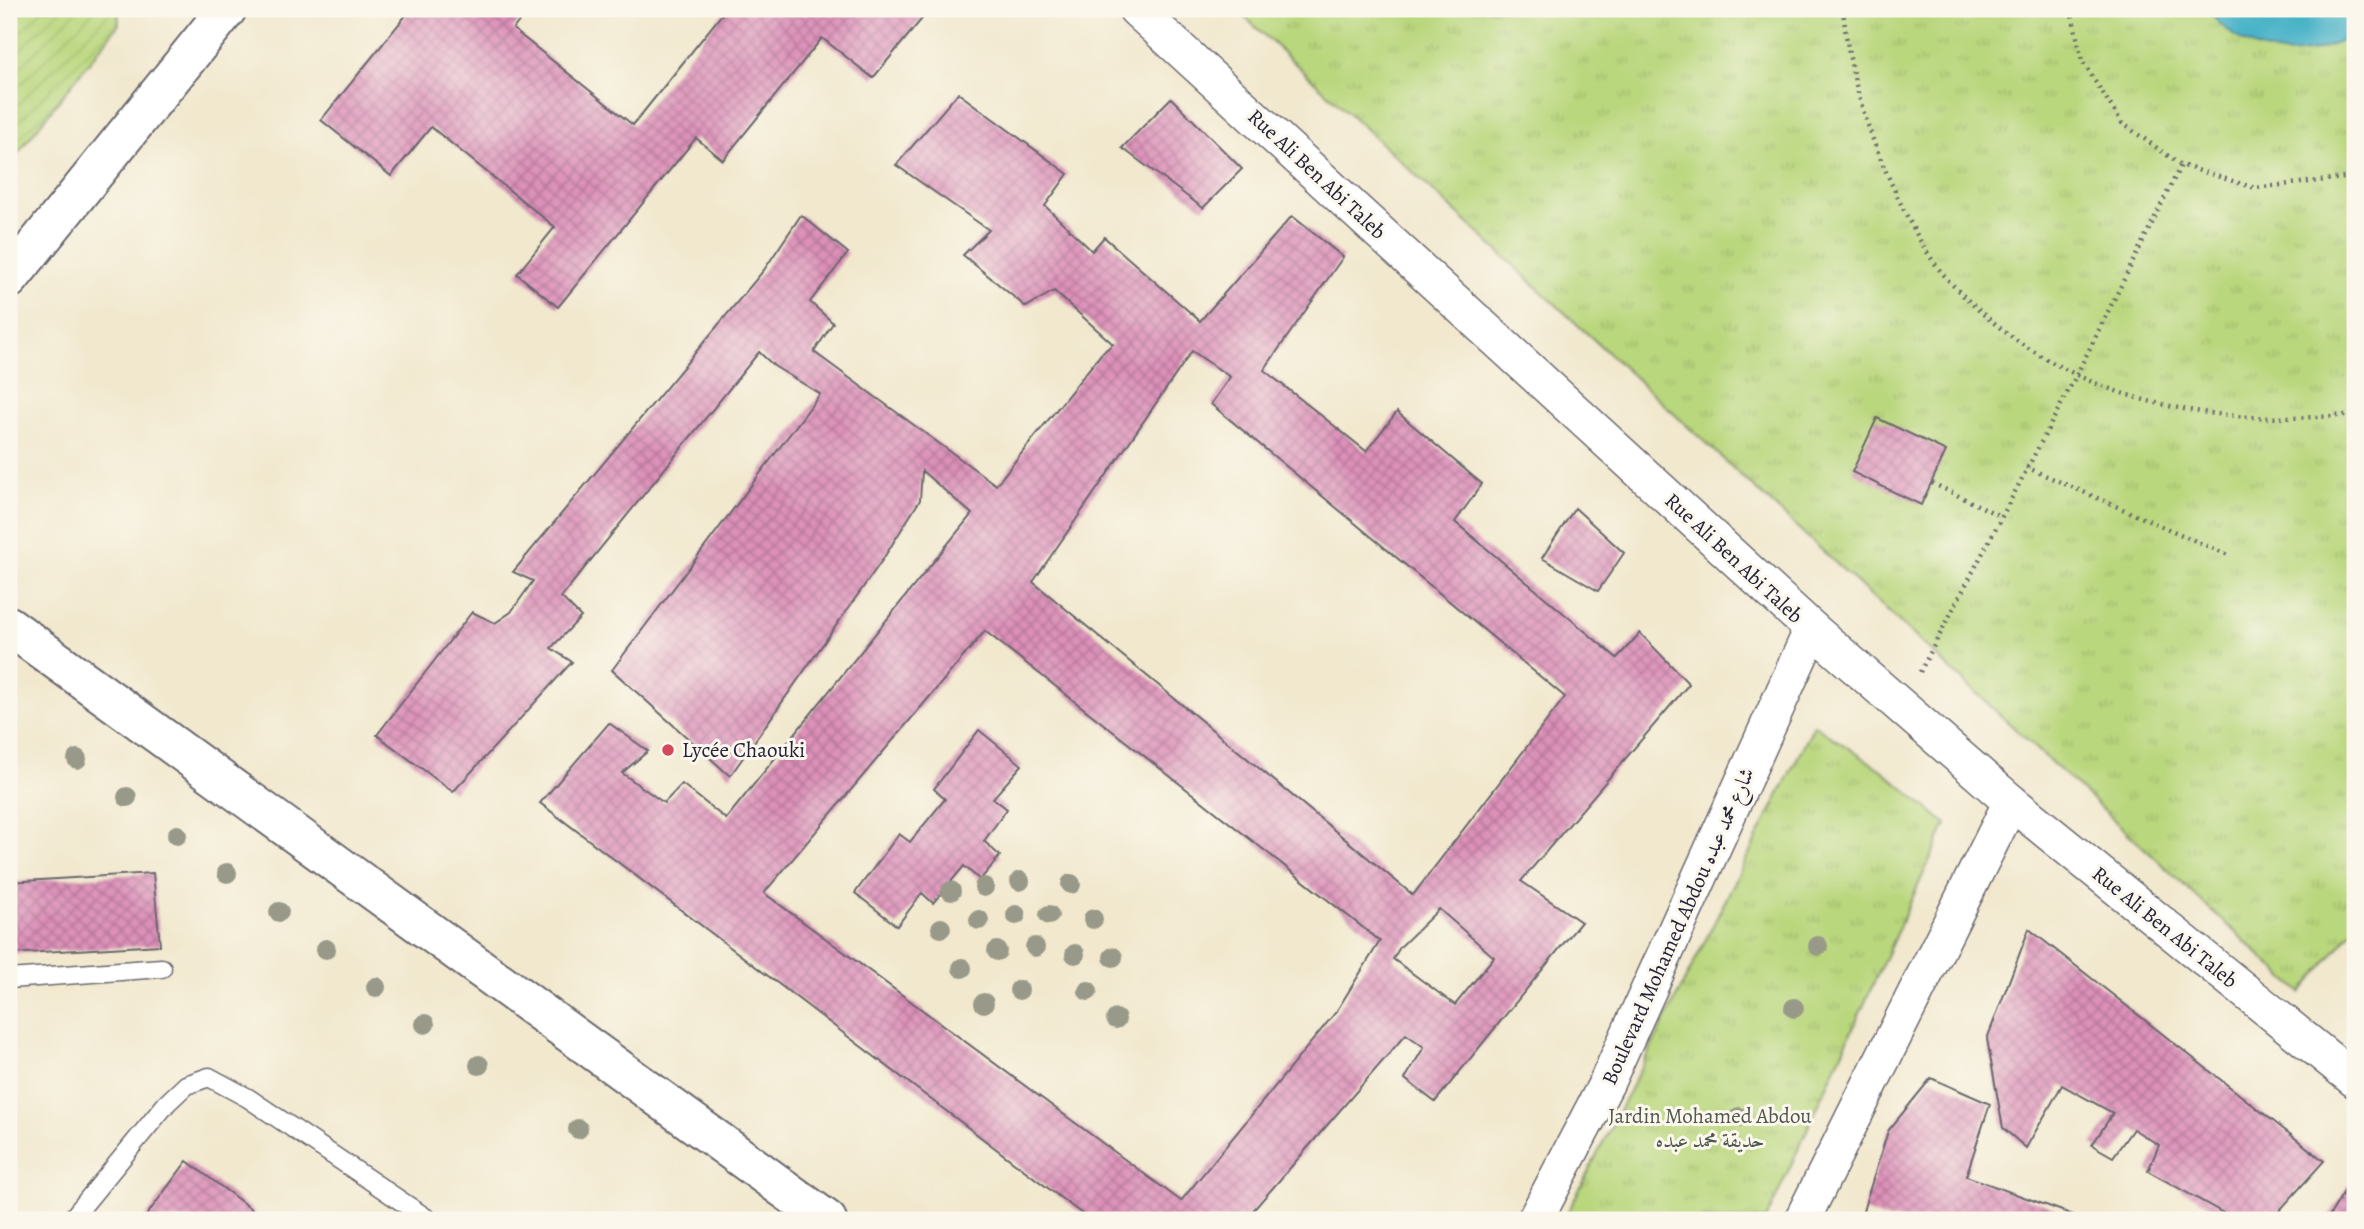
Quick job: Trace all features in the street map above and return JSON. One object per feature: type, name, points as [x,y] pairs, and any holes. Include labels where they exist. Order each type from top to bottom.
[{"type":"main road","points":[[9,279],[214,13]]},
{"type":"main road","points":[[9,626],[815,1217]]},
{"type":"street","name":"Rue Ali Ben Abi Taleb","points":[[1136,9],[1812,629],[2011,802],[2355,1080]]},
{"type":"street","name":"Boulevard Mohamed Abdou شارع محمد عبده","points":[[1535,1220],[1606,1084],[1812,629]]},
{"type":"street","points":[[1808,1218],[2011,802]]},
{"type":"lane","points":[[9,979],[162,968]]},
{"type":"lane","points":[[71,1220],[167,1103],[186,1085],[209,1077],[248,1098],[429,1220]]},
{"type":"path","points":[[1843,9],[1847,54],[1867,127],[1901,206],[1948,279],[2001,330],[2076,376],[2129,398],[2212,414],[2296,420],[2355,414]]},
{"type":"path","points":[[2071,9],[2082,61],[2122,123],[2181,165],[2255,188],[2344,178],[2355,171]]},
{"type":"path","points":[[1900,705],[1932,652],[2000,516],[2076,376],[2181,165]]},
{"type":"path","points":[[2026,467],[2228,555]]},
{"type":"path","points":[[1932,483],[2000,516]]},
{"type":"green space","points":[[9,9],[118,9],[119,24],[9,164]]},
{"type":"green space","points":[[1236,9],[2355,9],[2355,927],[2301,993]]},
{"type":"green space","name":"Jardin Mohamed Abdou حديقة محمد عبده","points":[[1814,725],[1883,771],[1946,824],[1766,1220],[1564,1220]]},
{"type":"water","points":[[2207,9],[2355,9],[2355,31],[2336,43],[2316,50],[2276,52],[2239,38],[2222,26]]},
{"type":"building","points":[[411,9],[529,9],[513,29],[633,125],[726,9],[930,9],[873,78],[822,38],[723,160],[696,138],[558,307],[517,274],[555,227],[431,127],[391,176],[321,120]]},
{"type":"building","points":[[958,93],[1068,174],[1045,206],[1092,251],[1104,237],[1200,321],[1292,216],[1343,257],[1264,370],[1366,451],[1397,412],[1482,484],[1455,522],[1617,658],[1640,633],[1689,684],[1521,881],[1581,922],[1435,1102],[1405,1079],[1424,1047],[1406,1034],[1245,1220],[1090,1220],[540,803],[609,723],[648,751],[622,773],[664,803],[682,784],[726,819],[972,514],[922,471],[920,500],[883,559],[730,776],[612,670],[820,394],[774,366],[759,352],[561,597],[581,617],[551,648],[572,662],[453,792],[377,735],[472,612],[495,623],[511,612],[533,581],[513,572],[764,270],[801,215],[848,253],[810,302],[833,323],[814,352],[996,485],[1101,354],[1113,344],[1054,291],[1026,307],[963,255],[989,230],[896,165]],"holes":[[[1192,351],[1230,377],[1211,404],[1565,697],[1413,895],[1033,582]],[[985,631],[1380,941],[1336,1012],[1181,1201],[764,893]],[[1439,909],[1494,957],[1455,1005],[1393,959],[1400,947]]]},
{"type":"building","points":[[1171,98],[1242,169],[1203,208],[1122,148]]},
{"type":"building","points":[[1877,418],[1946,451],[1921,505],[1852,472]]},
{"type":"building","points":[[1575,508],[1624,553],[1598,591],[1542,558]]},
{"type":"building","points":[[979,730],[1022,765],[993,798],[1007,809],[984,841],[1000,856],[980,880],[964,866],[933,903],[922,893],[897,926],[855,893],[899,834],[910,842],[945,799],[934,789]]},
{"type":"building","points":[[153,873],[160,945],[9,954],[9,882]]},
{"type":"building","points":[[2029,929],[2324,1161],[2271,1220],[2236,1220],[2148,1171],[2159,1145],[2133,1129],[2113,1157],[2092,1145],[2113,1113],[2062,1085],[2026,1148],[2003,1128],[1987,1039]]},
{"type":"building","points":[[1931,1078],[1990,1104],[1966,1176],[2087,1220],[1889,1220],[1863,1211],[1888,1131]]},
{"type":"building","points":[[187,1161],[255,1212],[249,1220],[143,1220]]},
{"type":"building","points":[[2355,1173],[2355,1220],[2327,1220]]},
{"type":"place","name":"Lycée Chaouki","points":[[668,750]]}]
